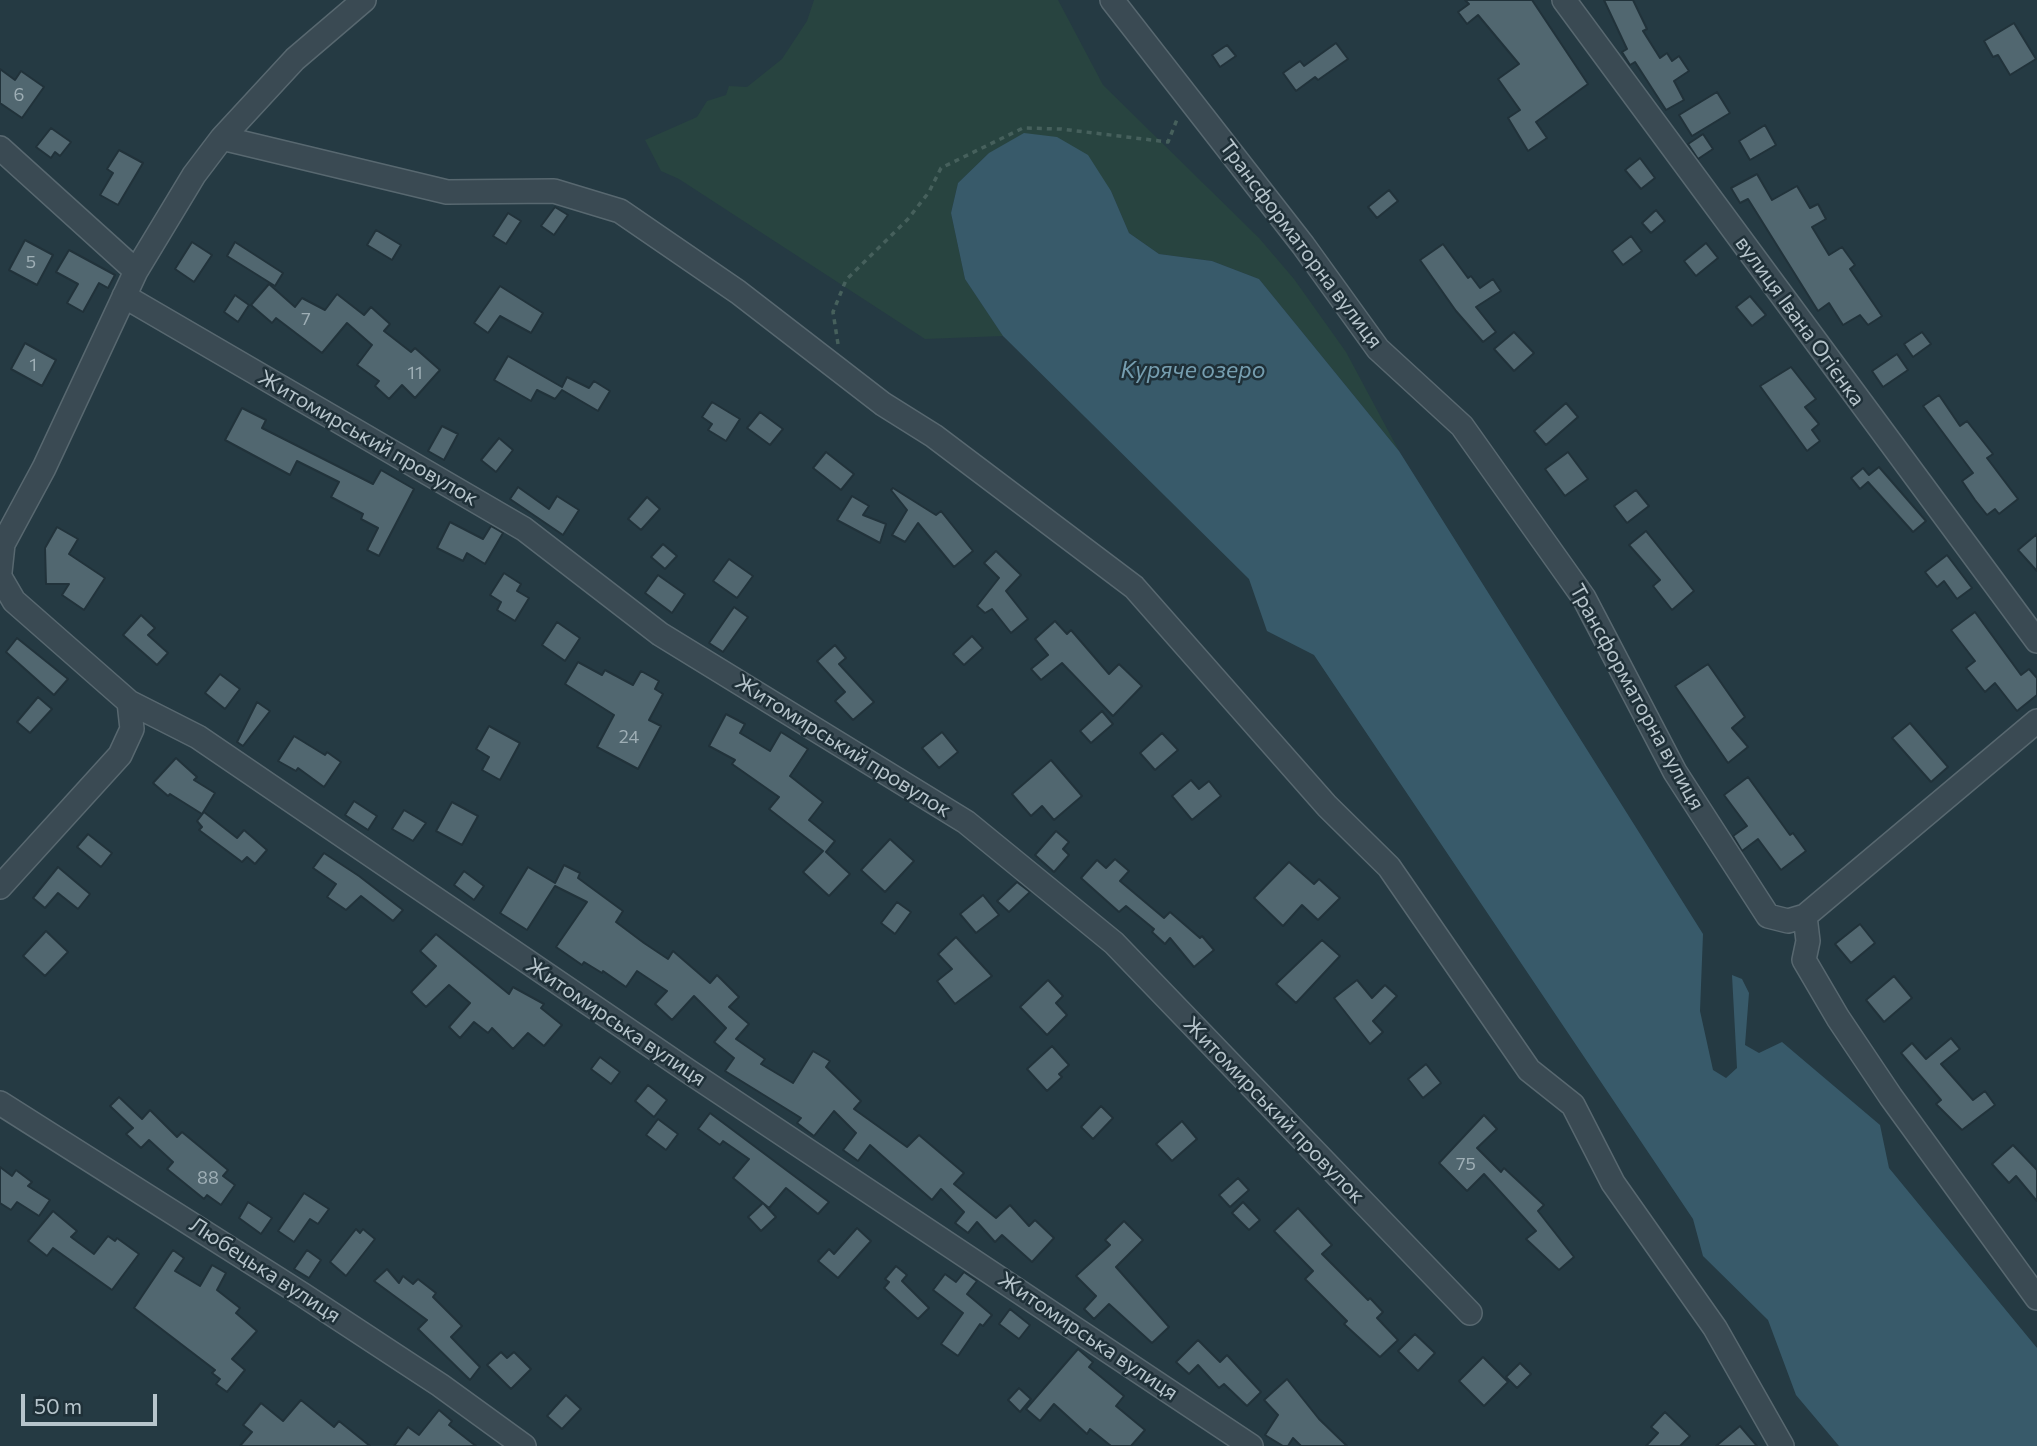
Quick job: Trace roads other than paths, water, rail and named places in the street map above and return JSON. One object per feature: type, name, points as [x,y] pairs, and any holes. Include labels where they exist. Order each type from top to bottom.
[{"type":"street","points":[[0,575],[3,544],[44,468],[136,271],[194,175],[222,138],[295,59],[364,0]]},
{"type":"street","name":"Трансформаторна вулиця","points":[[1112,0],[1303,245],[1378,349],[1461,426],[1576,587],[1675,772],[1768,916],[1788,921],[1805,916]]},
{"type":"street","name":"вулиця Івана Огієнка","points":[[1564,0],[2037,641]]},
{"type":"street","points":[[222,138],[447,191],[554,191],[620,211],[738,292],[883,404],[934,436],[1134,587],[1327,806],[1389,867],[1529,1070],[1573,1105],[1612,1183],[1715,1328],[1782,1446]]},
{"type":"street","points":[[0,148],[136,271]]},
{"type":"street","name":"Житомирський провулок","points":[[124,296],[524,529],[660,634],[966,822],[1114,943],[1470,1313]]},
{"type":"street","name":"Житомирська вулиця","points":[[0,575],[14,601],[129,702],[198,737],[688,1071],[1251,1446]]},
{"type":"street","points":[[0,887],[120,755],[132,729],[129,702]]},
{"type":"street","points":[[2037,721],[1805,916],[1808,941],[1804,960],[1838,1018],[1891,1097],[2037,1298]]},
{"type":"street","name":"Любецька вулиця","points":[[0,1103],[326,1310],[440,1385],[524,1446]]},
{"type":"water","name":"Куряче озеро","points":[[1024,133],[1057,137],[1088,155],[1111,191],[1129,233],[1159,254],[1212,261],[1259,279],[1399,451],[1703,934],[1700,1011],[1713,1070],[1726,1078],[1737,1068],[1732,975],[1742,979],[1749,993],[1745,1045],[1759,1053],[1782,1042],[1880,1125],[1889,1168],[2037,1348],[2037,1446],[1839,1446],[1796,1395],[1768,1320],[1703,1256],[1693,1219],[1314,655],[1267,631],[1249,579],[1003,336],[965,279],[951,213],[958,183],[989,153]]}]
